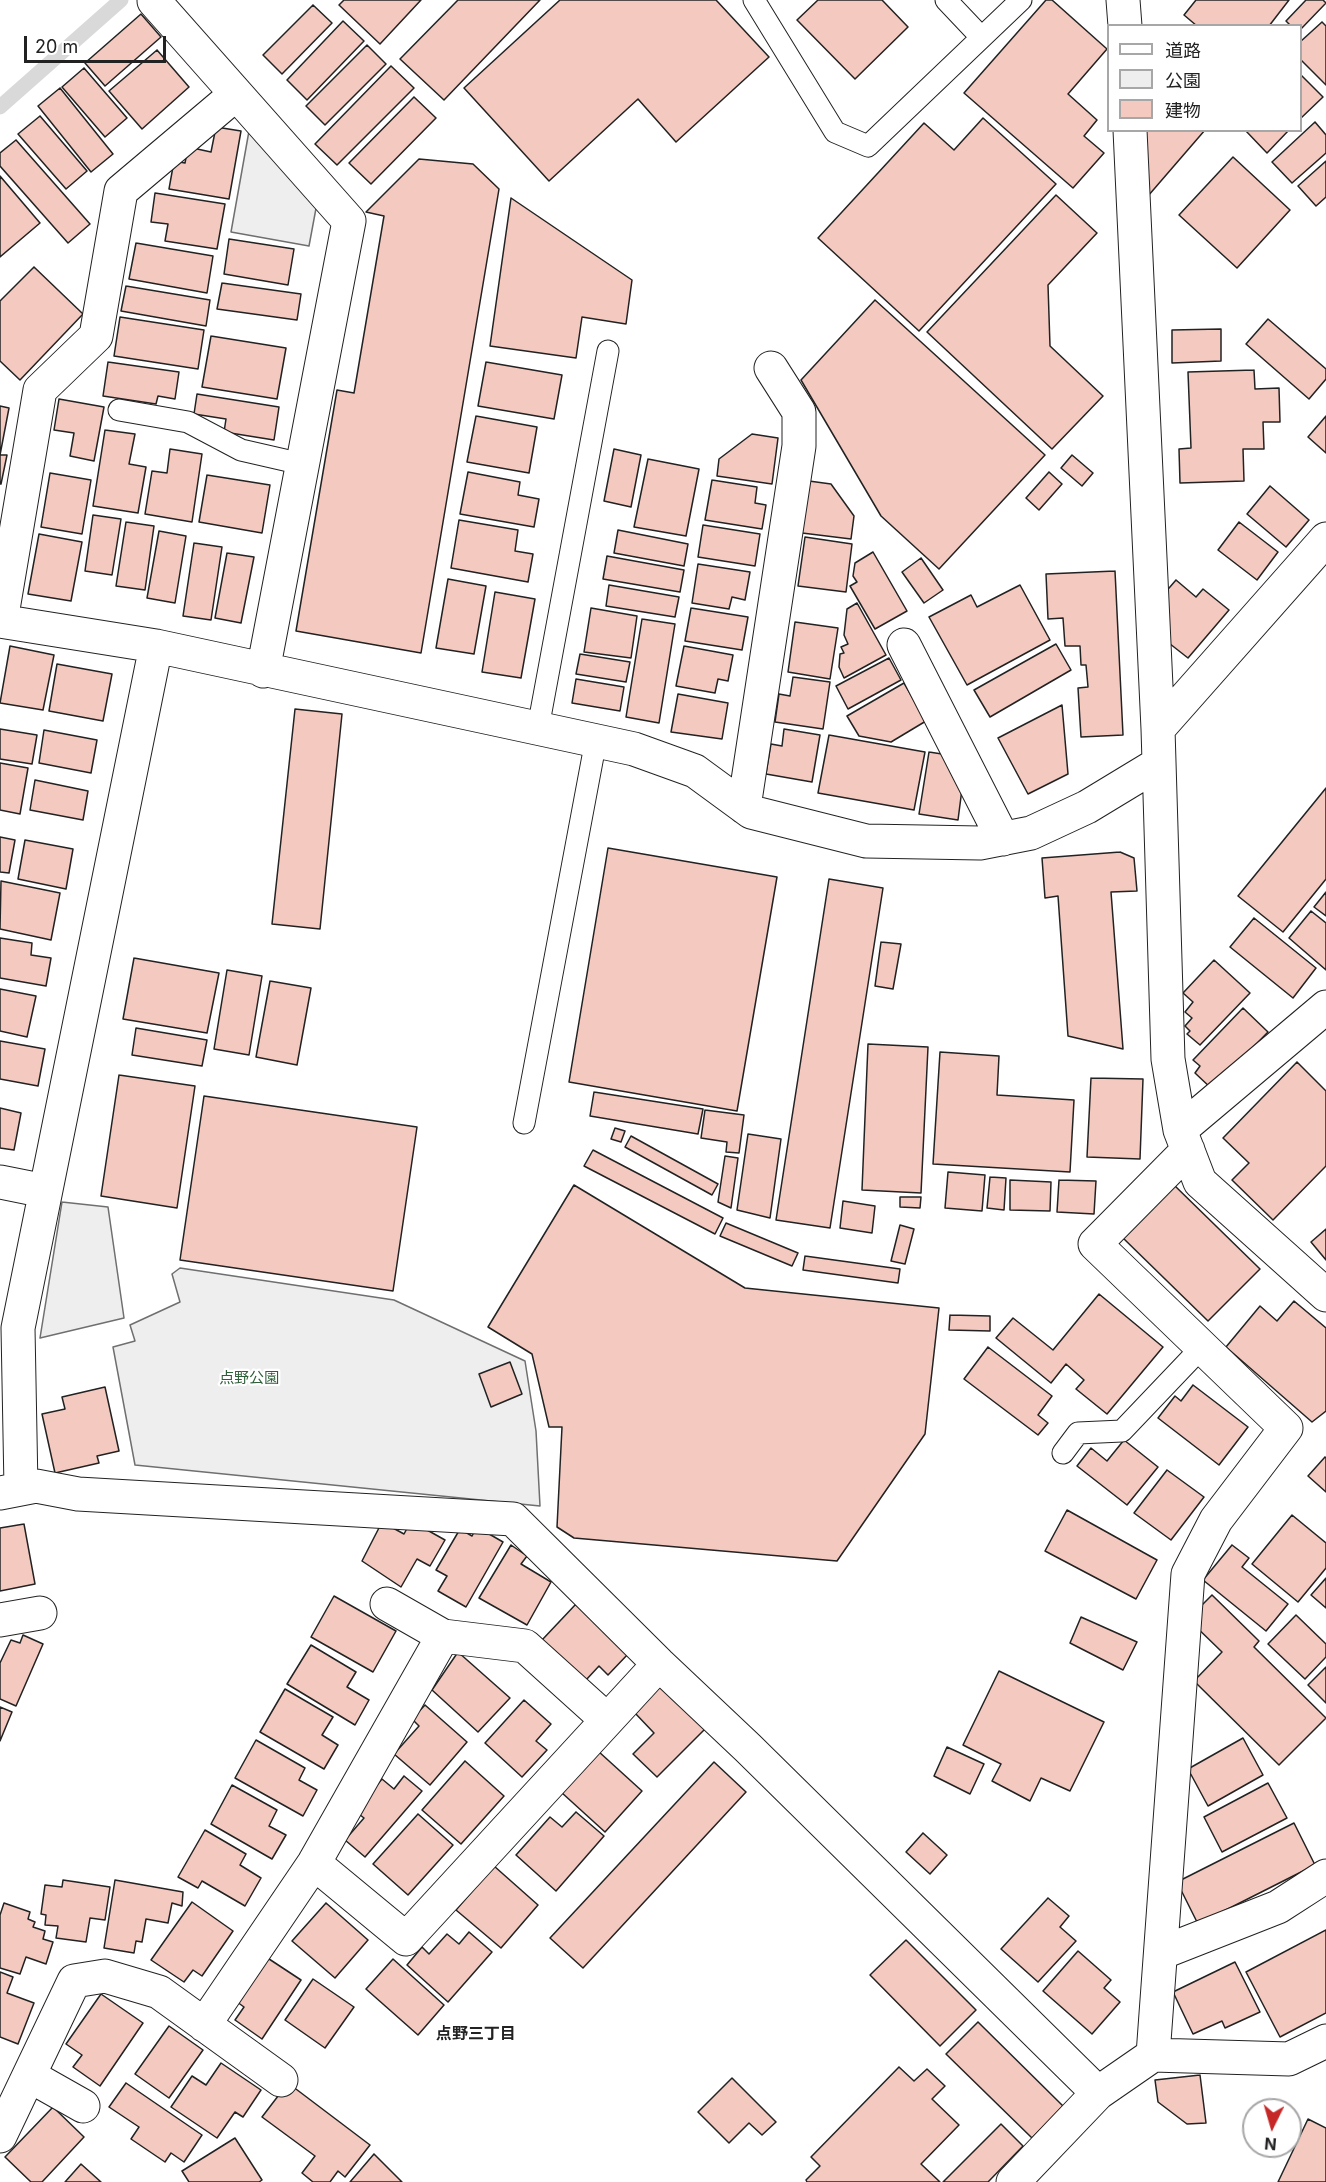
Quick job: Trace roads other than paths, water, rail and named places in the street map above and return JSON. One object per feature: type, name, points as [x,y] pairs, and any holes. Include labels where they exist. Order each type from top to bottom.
[{"type":"street","points":[[1123,0],[1125,24]]},
{"type":"street","points":[[154,1],[349,221],[263,671]]},
{"type":"street","points":[[236,94],[121,191],[96,336],[40,390],[1,621],[156,646],[263,671],[634,748],[695,771],[751,812],[866,841],[980,843],[1031,834],[1087,807],[1158,764]]},
{"type":"street","points":[[1130,132],[1158,729],[1168,1059],[1184,1140],[1200,1182],[1326,1295]]},
{"type":"street","points":[[744,807],[800,446],[799,412],[771,368]]},
{"type":"street","points":[[1158,729],[1326,539]]},
{"type":"street","points":[[904,645],[1003,839]]},
{"type":"street","points":[[156,646],[18,1328],[10,1490],[36,1486],[78,1494],[513,1519],[1098,2093]]},
{"type":"street","points":[[1153,2055],[1188,1574],[1216,1520],[1286,1428],[1095,1244],[1184,1140],[1326,1007]]},
{"type":"street","points":[[0,1182],[45,1191]]},
{"type":"street","points":[[387,1604],[443,1636],[525,1646],[607,1720]]},
{"type":"street","points":[[0,1620],[40,1613]]},
{"type":"street","points":[[204,2025],[314,1863],[443,1636]]},
{"type":"street","points":[[314,1863],[406,1939],[659,1664]]},
{"type":"street","points":[[1161,1953],[1278,1907],[1326,1876]]},
{"type":"street","points":[[0,2136],[74,1981],[105,1976],[159,1992],[282,2080]]},
{"type":"street","points":[[1013,2182],[1098,2093],[1153,2055],[1288,2059],[1326,2042]]},
{"type":"street","points":[[30,2076],[82,2106]]},
{"type":"lane","points":[[754,0],[836,132],[868,146],[1020,0]]},
{"type":"lane","points":[[946,0],[981,38]]},
{"type":"lane","points":[[538,728],[608,351]]},
{"type":"lane","points":[[119,410],[188,423],[241,450],[302,464]]},
{"type":"lane","points":[[524,1123],[596,740]]},
{"type":"lane","points":[[1063,1453],[1078,1433],[1122,1431],[1202,1347]]},
{"type":"waterway","points":[[0,107],[121,0]]},
{"type":"district","name":"点野三丁目","points":[[476,2034]]},
{"type":"park label","name":"点野公園","points":[[249,1378]]}]
